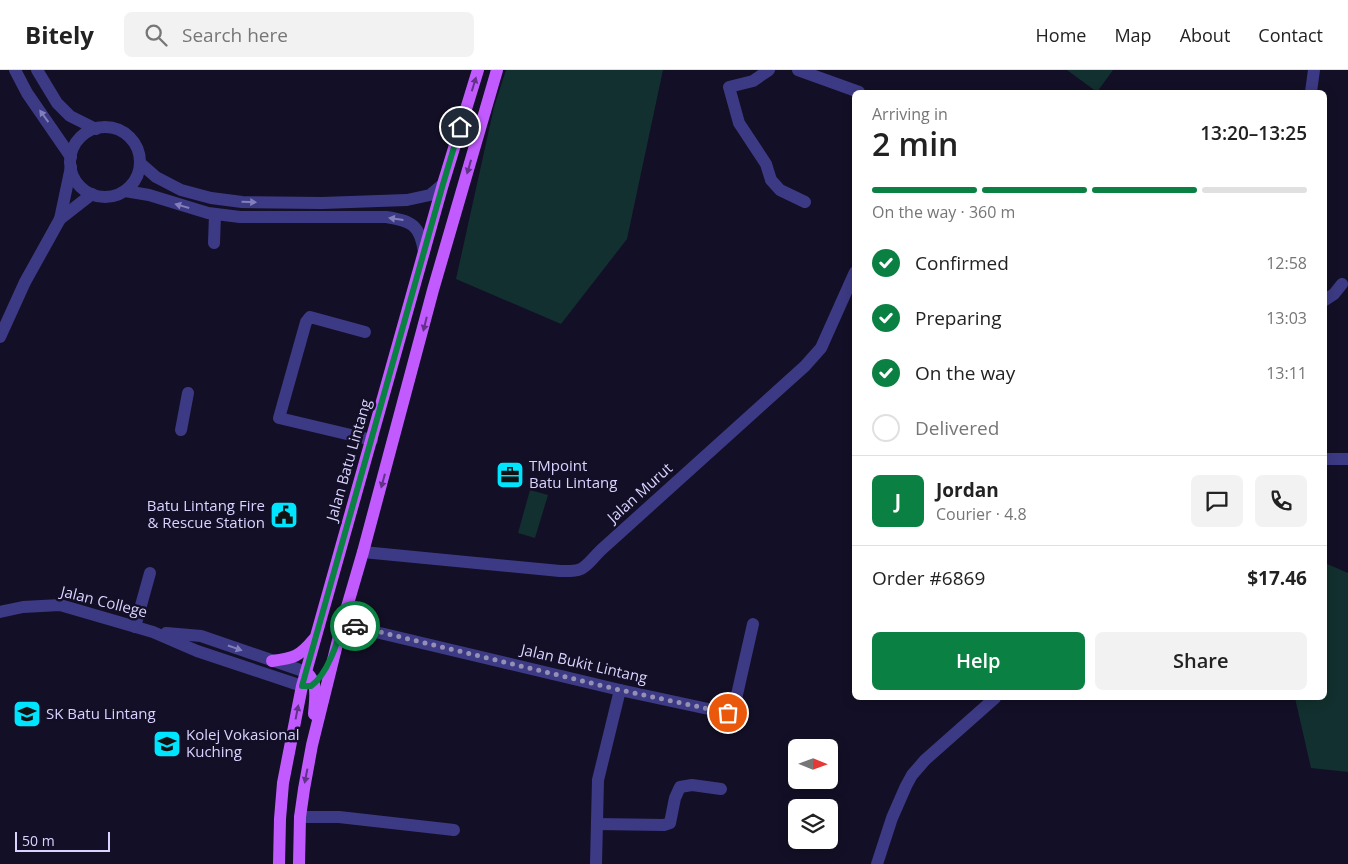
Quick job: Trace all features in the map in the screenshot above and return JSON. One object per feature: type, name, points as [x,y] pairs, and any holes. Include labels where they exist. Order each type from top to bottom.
[{"type":"main road","name":"Jalan Batu Lintang","points":[[279,864],[283,783],[309,685],[306,672],[443,184],[478,70]]},
{"type":"main road","points":[[299,864],[300,817],[312,745],[337,644],[364,552],[433,290],[497,70]]},
{"type":"main road","points":[[272,661],[294,658],[305,650],[317,636]]},
{"type":"main road","points":[[312,745],[309,685],[322,674],[337,644]]},
{"type":"street","points":[[0,337],[25,282],[60,218],[71,162],[72,151],[78,140],[87,132],[111,127],[123,132],[132,140],[138,150],[140,163],[136,178],[125,191],[115,196],[103,197],[92,194],[82,188],[75,178],[71,162],[27,93],[15,70]]},
{"type":"street","points":[[37,70],[57,102],[70,116],[96,129]]},
{"type":"street","points":[[769,70],[753,81],[729,87],[739,123],[766,164],[772,180],[780,190],[805,202]]},
{"type":"street","points":[[798,70],[853,90]]},
{"type":"street","points":[[1312,90],[1314,70]]},
{"type":"street","points":[[140,163],[156,177],[181,190],[211,198],[242,202],[322,203],[407,200],[430,194],[443,184]]},
{"type":"street","points":[[125,191],[151,196],[216,214],[240,217],[386,217],[406,220],[418,229],[424,252]]},
{"type":"street","points":[[60,218],[92,194]]},
{"type":"street","points":[[214,243],[216,214]]},
{"type":"street","name":"Jalan Murut","points":[[364,552],[560,571],[576,572],[582,570],[601,550],[805,366],[821,348],[852,279]]},
{"type":"street","points":[[1327,299],[1334,294],[1342,284]]},
{"type":"street","points":[[365,332],[310,317],[306,322],[279,418],[372,440]]},
{"type":"street","points":[[181,430],[188,394]]},
{"type":"street","points":[[1327,459],[1348,459]]},
{"type":"street","points":[[135,627],[150,573]]},
{"type":"street","name":"Jalan College","points":[[0,612],[23,607],[60,605],[153,632],[197,651],[309,685]]},
{"type":"street","name":"Jalan Bukit Lintang","points":[[342,624],[620,690],[728,713],[734,708],[754,624]]},
{"type":"street","points":[[153,632],[201,636],[306,672]]},
{"type":"street","points":[[197,651],[193,646],[194,641],[201,636]]},
{"type":"street","points":[[596,864],[598,780],[620,690]]},
{"type":"street","points":[[876,864],[892,818],[912,775],[925,760],[993,700]]},
{"type":"street","points":[[597,824],[664,825],[670,823],[675,798],[680,787],[692,785],[721,789]]},
{"type":"street","points":[[300,817],[339,817],[454,830]]},
{"type":"green space","points":[[506,70],[663,70],[627,239],[561,324],[456,279],[494,107]]},
{"type":"green space","points":[[1067,70],[1113,70],[1098,90],[1094,90]]},
{"type":"green space","points":[[530,490],[548,495],[535,538],[518,533]]},
{"type":"green space","points":[[1327,564],[1348,573],[1348,772],[1311,768],[1295,700],[1327,700]]},
{"type":"way so far","points":[[355,626],[620,690],[728,713]]},
{"type":"place","name":"TMpoint Batu Lintang","points":[[510,475]]},
{"type":"place","name":"Batu Lintang Fire & Rescue Station","points":[[284,515]]},
{"type":"place","name":"SK Batu Lintang","points":[[27,714]]},
{"type":"place","name":"Kolej Vokasional Kuching","points":[[167,744]]},
{"type":"route","points":[[355,626],[342,624],[337,644],[322,674],[311,686],[302,686],[460,127]]}]
